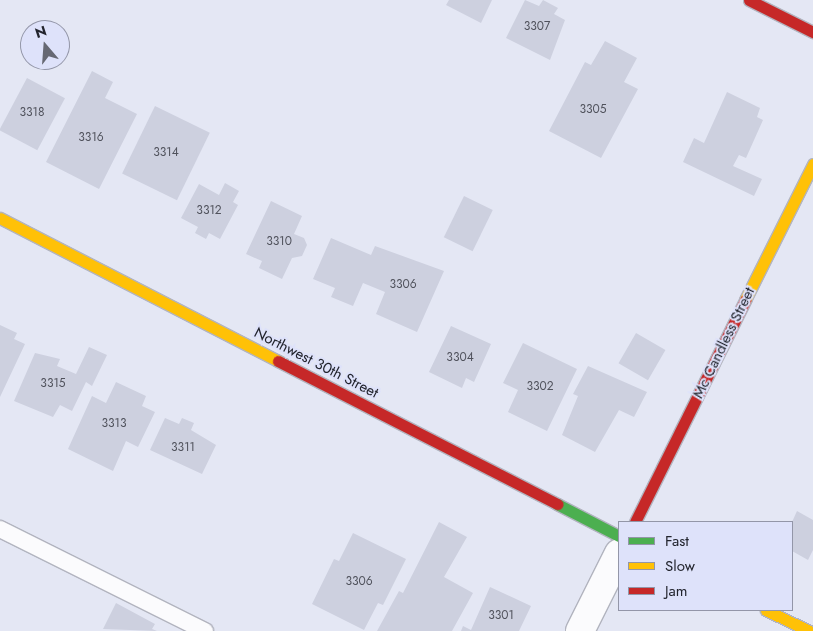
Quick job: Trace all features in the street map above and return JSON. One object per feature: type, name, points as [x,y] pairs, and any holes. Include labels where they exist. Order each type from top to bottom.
[{"type":"street","points":[[749,0],[813,32]]},
{"type":"street","name":"Mc Candless Street","points":[[635,521],[813,164]]},
{"type":"street","name":"Northwest 30th Street","points":[[0,218],[618,535]]},
{"type":"street","points":[[580,631],[618,555]]},
{"type":"street","points":[[768,611],[809,631]]},
{"type":"lane","points":[[0,529],[205,631]]},
{"type":"building","points":[[449,0],[492,0],[481,23],[446,5]]},
{"type":"building","points":[[525,0],[539,6],[543,0],[558,8],[554,14],[565,20],[550,60],[506,38]]},
{"type":"building","points":[[605,41],[637,58],[624,82],[638,89],[601,158],[549,131],[585,62],[591,65]]},
{"type":"building","points":[[92,71],[113,82],[105,98],[137,114],[99,189],[46,162]]},
{"type":"building","points":[[27,78],[65,98],[37,150],[0,130]]},
{"type":"building","points":[[727,92],[760,108],[757,117],[763,120],[746,158],[739,155],[733,166],[762,179],[754,196],[683,162],[694,138],[704,143]]},
{"type":"building","points":[[155,106],[210,133],[177,200],[122,173]]},
{"type":"building","points":[[225,183],[239,191],[233,202],[238,205],[220,239],[209,233],[206,239],[195,233],[198,227],[181,218],[199,184],[219,195]]},
{"type":"building","points":[[464,196],[493,210],[473,251],[444,237]]},
{"type":"building","points":[[271,201],[302,216],[294,234],[304,238],[307,245],[302,256],[292,258],[282,279],[259,268],[262,261],[246,254]]},
{"type":"building","points":[[331,238],[371,255],[375,246],[444,271],[417,332],[376,314],[385,292],[363,283],[353,306],[331,297],[335,288],[313,279]]},
{"type":"building","points":[[0,325],[17,333],[14,339],[25,344],[0,397]]},
{"type":"building","points":[[451,326],[491,344],[474,382],[466,378],[462,388],[429,372]]},
{"type":"building","points":[[636,333],[665,350],[648,380],[618,363]]},
{"type":"building","points":[[523,343],[577,369],[547,431],[508,412],[518,390],[503,383]]},
{"type":"building","points":[[89,347],[107,355],[92,386],[86,382],[72,411],[60,405],[53,417],[14,401],[35,353],[60,359],[57,366],[76,374]]},
{"type":"building","points":[[588,366],[647,392],[634,417],[619,410],[595,452],[562,435],[578,396],[573,394]]},
{"type":"building","points":[[116,382],[146,396],[142,406],[155,412],[138,447],[126,441],[113,471],[68,449],[92,396],[106,403]]},
{"type":"building","points":[[165,418],[179,424],[182,418],[194,423],[191,430],[216,445],[202,474],[150,450]]},
{"type":"building","points":[[797,511],[813,520],[813,550],[808,560],[793,552],[792,521]]},
{"type":"building","points":[[439,522],[467,537],[444,577],[473,593],[452,631],[377,631],[399,591],[403,593]]},
{"type":"building","points":[[353,533],[406,559],[383,605],[378,603],[364,630],[312,604],[334,559],[339,561]]},
{"type":"building","points":[[490,587],[531,606],[519,631],[461,631],[463,626],[471,630]]},
{"type":"building","points":[[116,603],[155,624],[152,629],[157,631],[103,629]]},
{"type":"traffic: fast","points":[[557,504],[618,535]]},
{"type":"traffic: slow","points":[[745,300],[813,164]]},
{"type":"traffic: slow","points":[[0,218],[278,361]]},
{"type":"traffic: slow","points":[[768,611],[809,631]]},
{"type":"traffic: jam","points":[[749,0],[813,32]]},
{"type":"traffic: jam","points":[[635,521],[745,300]]},
{"type":"traffic: jam","points":[[278,361],[557,504]]}]
